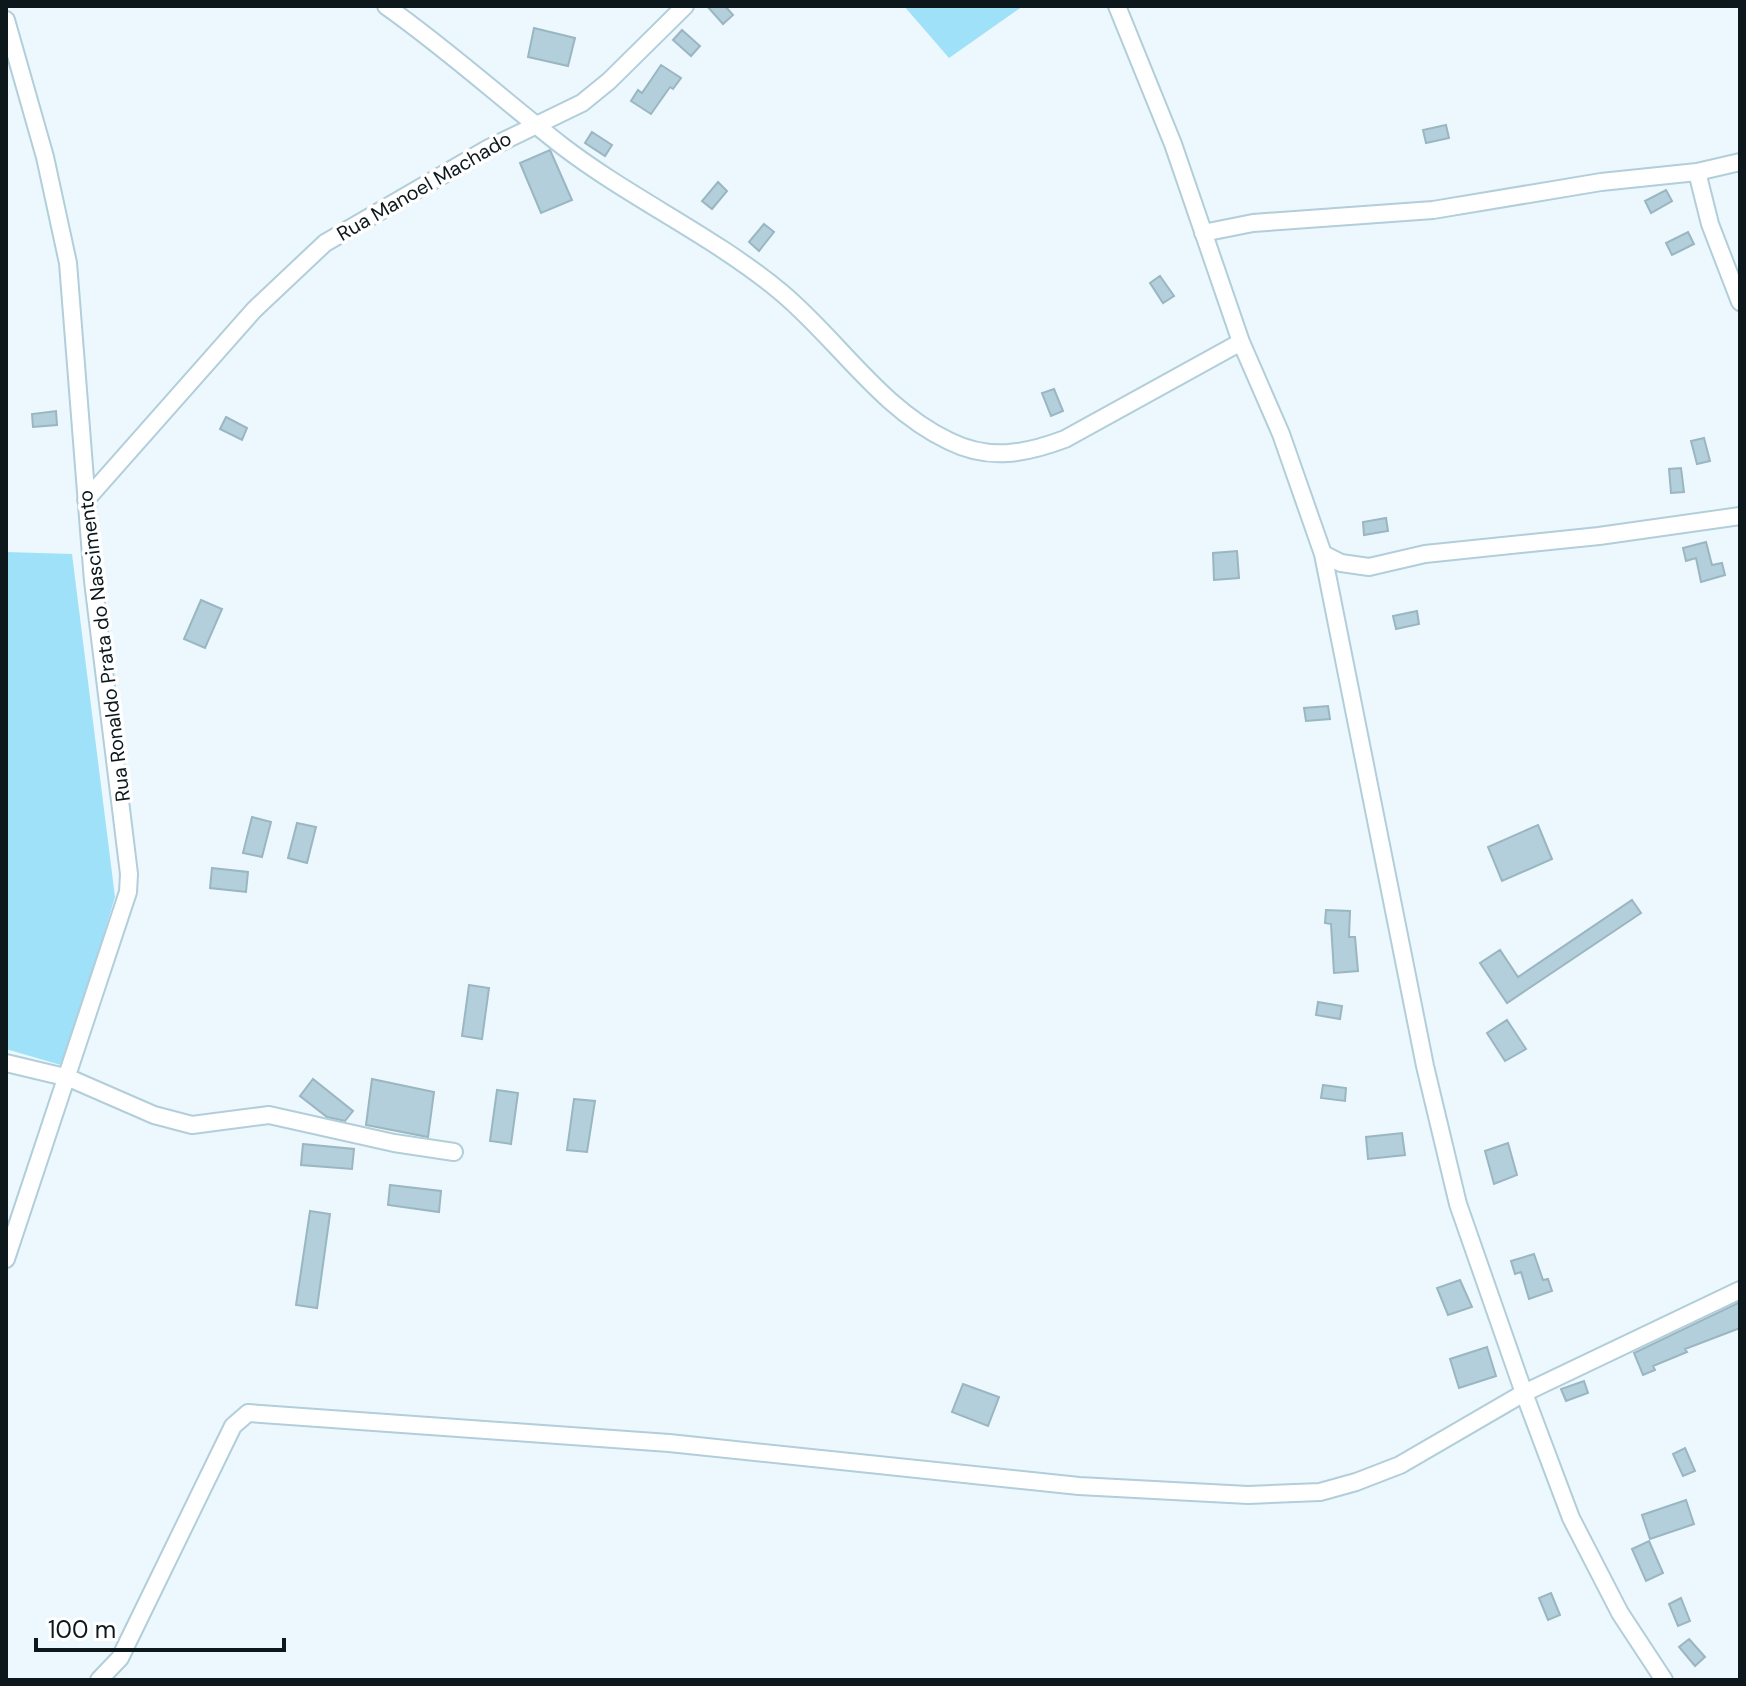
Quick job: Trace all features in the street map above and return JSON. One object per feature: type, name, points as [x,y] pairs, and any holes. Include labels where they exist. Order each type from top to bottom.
[{"type":"street","points":[[386,6],[437,42],[598,170],[758,274],[819,328],[899,410],[933,433],[967,448],[992,454],[1017,455],[1055,443],[1241,342]]},
{"type":"street","name":"Rua Manoel Machado","points":[[86,500],[254,310],[325,243],[536,122],[595,94],[685,6]]},
{"type":"street","points":[[1117,6],[1173,144],[1241,342],[1281,434],[1323,554],[1354,695],[1425,1066],[1458,1204],[1571,1518],[1620,1613],[1664,1680]]},
{"type":"street","name":"Rua Ronaldo Prata do Nascimento","points":[[6,20],[45,157],[68,263],[93,581],[129,874],[128,892],[69,1078],[6,1259]]},
{"type":"street","points":[[1203,233],[1253,223],[1433,210],[1601,182],[1697,172],[1740,162]]},
{"type":"street","points":[[1697,172],[1710,224],[1740,302]]},
{"type":"street","points":[[1323,554],[1341,563],[1369,567],[1455,549],[1599,536],[1740,516]]},
{"type":"street","points":[[6,1063],[69,1078],[154,1115],[192,1125],[269,1115],[394,1143],[454,1152]]},
{"type":"street","points":[[99,1680],[120,1658],[233,1426],[248,1413],[669,1443],[1079,1486],[1248,1495],[1320,1492],[1400,1465],[1524,1393],[1740,1290]]},
{"type":"shaded area","points":[[904,6],[1023,6],[949,58]]},
{"type":"shaded area","points":[[6,552],[72,554],[115,897],[64,1066],[6,1049]]},
{"type":"building","points":[[707,6],[725,6],[733,15],[723,24]]},
{"type":"building","points":[[534,28],[575,38],[568,66],[528,57]]},
{"type":"building","points":[[682,30],[700,46],[691,56],[673,40]]},
{"type":"building","points":[[661,65],[681,78],[673,89],[670,87],[651,114],[631,101],[638,90],[642,93]]},
{"type":"building","points":[[1446,125],[1449,138],[1426,143],[1423,130]]},
{"type":"building","points":[[592,132],[612,145],[605,156],[585,143]]},
{"type":"building","points":[[550,150],[572,200],[541,213],[520,163]]},
{"type":"building","points":[[718,182],[727,191],[712,209],[702,201]]},
{"type":"building","points":[[1666,190],[1672,201],[1651,213],[1645,201]]},
{"type":"building","points":[[764,224],[774,232],[759,251],[749,242]]},
{"type":"building","points":[[1688,232],[1694,244],[1672,255],[1666,243]]},
{"type":"building","points":[[1160,276],[1174,296],[1163,303],[1150,283]]},
{"type":"building","points":[[1054,389],[1063,411],[1051,416],[1042,393]]},
{"type":"building","points":[[56,411],[57,425],[33,427],[32,414]]},
{"type":"building","points":[[226,417],[247,428],[242,440],[220,429]]},
{"type":"building","points":[[1704,438],[1710,461],[1697,464],[1691,441]]},
{"type":"building","points":[[1681,468],[1684,492],[1671,493],[1669,469]]},
{"type":"building","points":[[1386,518],[1388,531],[1364,535],[1363,522]]},
{"type":"building","points":[[1706,542],[1712,565],[1722,563],[1725,575],[1701,582],[1696,558],[1686,561],[1683,548]]},
{"type":"building","points":[[1237,551],[1239,578],[1214,580],[1213,553]]},
{"type":"building","points":[[201,600],[222,609],[205,648],[184,639]]},
{"type":"building","points":[[1417,611],[1419,624],[1396,629],[1393,616]]},
{"type":"building","points":[[1328,706],[1330,719],[1306,721],[1304,708]]},
{"type":"building","points":[[252,817],[271,822],[262,857],[243,853]]},
{"type":"building","points":[[297,823],[316,827],[307,863],[288,858]]},
{"type":"building","points":[[1538,825],[1552,859],[1502,881],[1488,847]]},
{"type":"building","points":[[212,868],[248,872],[246,892],[210,888]]},
{"type":"building","points":[[1632,900],[1641,913],[1507,1003],[1480,963],[1500,950],[1518,977]]},
{"type":"building","points":[[1326,910],[1350,911],[1349,937],[1355,937],[1358,971],[1334,973],[1331,924],[1325,923]]},
{"type":"building","points":[[469,985],[489,988],[482,1039],[462,1036]]},
{"type":"building","points":[[1318,1002],[1342,1006],[1340,1019],[1316,1015]]},
{"type":"building","points":[[1507,1020],[1526,1049],[1505,1061],[1487,1033]]},
{"type":"building","points":[[313,1079],[353,1111],[345,1121],[327,1117],[300,1096]]},
{"type":"building","points":[[372,1079],[434,1092],[428,1137],[366,1125]]},
{"type":"building","points":[[1323,1085],[1346,1088],[1345,1101],[1321,1098]]},
{"type":"building","points":[[497,1090],[518,1093],[511,1144],[490,1141]]},
{"type":"building","points":[[574,1099],[595,1101],[587,1152],[567,1150]]},
{"type":"building","points":[[1402,1133],[1405,1155],[1368,1159],[1366,1137]]},
{"type":"building","points":[[1508,1143],[1517,1175],[1494,1184],[1485,1151]]},
{"type":"building","points":[[303,1144],[354,1149],[352,1169],[301,1165]]},
{"type":"building","points":[[390,1185],[441,1191],[439,1212],[388,1205]]},
{"type":"building","points":[[310,1211],[330,1214],[317,1308],[296,1305]]},
{"type":"building","points":[[1534,1254],[1543,1280],[1548,1279],[1552,1291],[1529,1299],[1521,1272],[1515,1274],[1511,1261]]},
{"type":"building","points":[[1460,1280],[1472,1307],[1448,1315],[1437,1288]]},
{"type":"building","points":[[1740,1302],[1740,1328],[1685,1349],[1687,1352],[1653,1366],[1655,1370],[1643,1375],[1634,1353]]},
{"type":"building","points":[[1487,1347],[1496,1376],[1459,1388],[1450,1359]]},
{"type":"building","points":[[1584,1381],[1588,1393],[1566,1401],[1561,1389]]},
{"type":"building","points":[[963,1384],[999,1397],[988,1426],[952,1412]]},
{"type":"building","points":[[1685,1448],[1695,1471],[1683,1476],[1673,1454]]},
{"type":"building","points":[[1686,1500],[1694,1524],[1650,1539],[1642,1515]]},
{"type":"building","points":[[1649,1541],[1663,1573],[1646,1581],[1632,1549]]},
{"type":"building","points":[[1551,1593],[1560,1615],[1548,1620],[1539,1598]]},
{"type":"building","points":[[1681,1598],[1690,1621],[1678,1626],[1669,1604]]},
{"type":"building","points":[[1689,1639],[1705,1657],[1695,1666],[1679,1647]]}]
